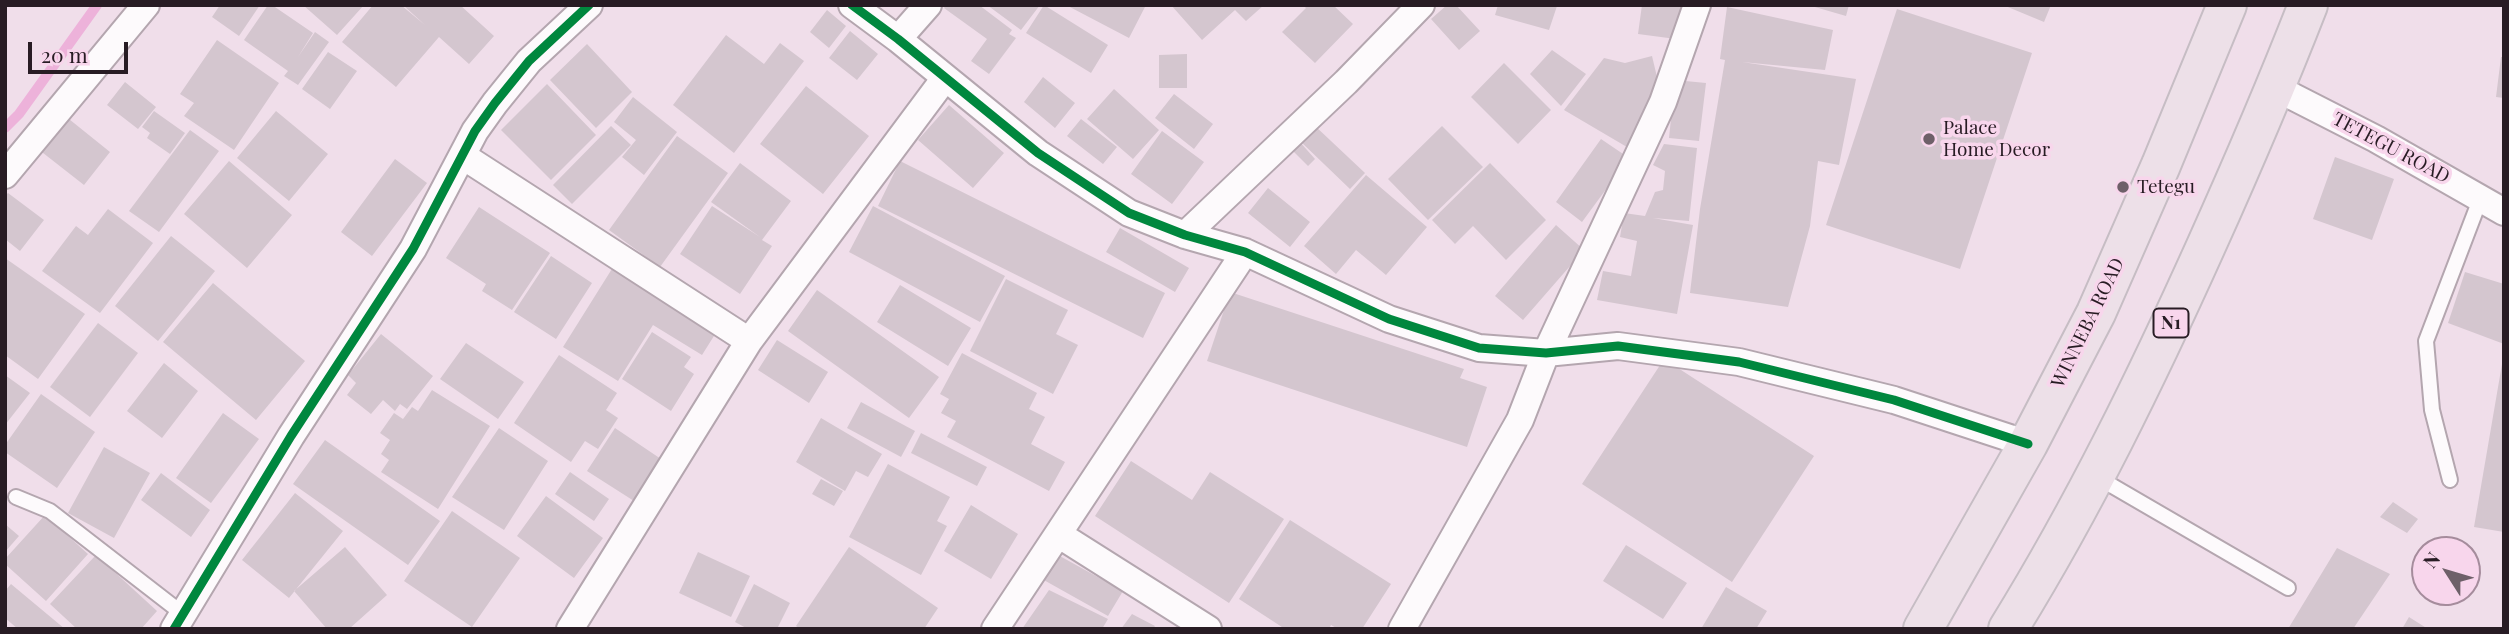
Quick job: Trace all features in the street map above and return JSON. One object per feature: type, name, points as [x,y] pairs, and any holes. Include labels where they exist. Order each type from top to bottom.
[{"type":"highway","name":"WINNEBA ROAD","points":[[1923,629],[2028,444],[2096,313],[2227,5]]},
{"type":"highway","name":"N1","points":[[2008,629],[2095,476],[2166,336],[2276,88],[2308,5]]},
{"type":"street","points":[[5,175],[146,5]]},
{"type":"street","points":[[178,622],[291,436],[413,249],[475,131],[529,61],[589,5]]},
{"type":"street","points":[[852,5],[1038,153],[1129,213],[1185,235],[1245,252],[1389,319],[1479,348],[1546,353],[1618,346],[1739,362],[1894,400],[2028,444]]},
{"type":"street","points":[[898,39],[928,5]]},
{"type":"street","points":[[1185,235],[1346,82],[1421,5]]},
{"type":"street","points":[[1402,629],[1520,420],[1546,353],[1663,102],[1697,5]]},
{"type":"street","points":[[570,629],[749,341],[944,78]]},
{"type":"street","name":"TETEGU ROAD","points":[[2276,88],[2481,197],[2504,212]]},
{"type":"street","points":[[463,156],[749,341]]},
{"type":"street","points":[[995,629],[1245,252]]},
{"type":"street","points":[[1058,534],[1208,629]]},
{"type":"lane","points":[[2450,480],[2432,410],[2426,341],[2481,197]]},
{"type":"lane","points":[[2095,476],[2288,588]]},
{"type":"lane","points":[[16,497],[50,511],[178,622]]},
{"type":"building","points":[[220,5],[260,5],[239,36],[212,17]]},
{"type":"building","points":[[268,5],[272,5],[313,33],[298,57],[315,32],[329,42],[298,85],[284,76],[288,71],[244,40]]},
{"type":"building","points":[[303,5],[364,5],[337,35]]},
{"type":"building","points":[[373,5],[401,5],[425,25],[403,5],[460,5],[494,36],[469,64],[439,37],[396,87],[342,42]]},
{"type":"building","points":[[946,5],[979,5],[1012,30],[1009,34],[1016,38],[989,74],[971,61],[987,39],[944,8]]},
{"type":"building","points":[[987,5],[1040,5],[1021,30]]},
{"type":"building","points":[[1044,5],[1108,45],[1091,73],[1026,33]]},
{"type":"building","points":[[1066,5],[1146,5],[1129,38]]},
{"type":"building","points":[[1171,5],[1264,5],[1246,21],[1235,10],[1202,40]]},
{"type":"building","points":[[1303,5],[1333,5],[1353,24],[1315,63],[1282,32],[1306,8]]},
{"type":"building","points":[[1447,5],[1456,5],[1480,31],[1459,50],[1431,19]]},
{"type":"building","points":[[1498,5],[1557,6],[1549,30],[1495,15]]},
{"type":"building","points":[[1642,5],[1682,5],[1676,39],[1638,34]]},
{"type":"building","points":[[1808,5],[1849,5],[1846,16]]},
{"type":"building","points":[[2003,5],[2051,5],[2044,22]]},
{"type":"building","points":[[1727,7],[1833,30],[1825,70],[1742,62],[1856,79],[1839,165],[1818,161],[1810,226],[1788,307],[1690,293],[1700,209],[1725,60],[1720,59]]},
{"type":"building","name":"Palace Home Decor","points":[[1897,9],[2032,53],[1960,269],[1826,225]]},
{"type":"building","points":[[827,10],[846,26],[829,48],[810,32]]},
{"type":"building","points":[[850,31],[878,54],[857,80],[829,58]]},
{"type":"building","points":[[726,35],[764,64],[780,43],[804,61],[734,153],[673,105]]},
{"type":"building","points":[[217,40],[279,83],[234,150],[184,116],[194,103],[180,94]]},
{"type":"building","points":[[587,44],[632,92],[596,128],[550,80]]},
{"type":"building","points":[[1552,50],[1586,74],[1561,106],[1530,74]]},
{"type":"building","points":[[328,52],[357,71],[330,109],[302,89]]},
{"type":"building","points":[[1187,54],[1187,88],[1159,88],[1159,55]]},
{"type":"building","points":[[1652,56],[1657,77],[1632,150],[1564,110],[1604,58],[1625,63]]},
{"type":"building","points":[[2501,57],[2504,57],[2504,98],[2496,97]]},
{"type":"building","points":[[1504,63],[1551,110],[1518,144],[1471,97]]},
{"type":"building","points":[[1043,77],[1075,103],[1055,128],[1024,102]]},
{"type":"building","points":[[1675,80],[1706,83],[1699,141],[1669,138]]},
{"type":"building","points":[[125,82],[156,107],[138,129],[107,105]]},
{"type":"building","points":[[547,84],[596,135],[551,180],[501,130]]},
{"type":"building","points":[[806,86],[869,136],[823,194],[760,144]]},
{"type":"building","points":[[1114,89],[1159,130],[1133,159],[1087,119]]},
{"type":"building","points":[[1174,94],[1213,124],[1194,149],[1155,118]]},
{"type":"building","points":[[633,97],[677,132],[644,175],[622,157],[636,140],[614,122]]},
{"type":"building","points":[[949,105],[1004,153],[973,188],[918,140]]},
{"type":"building","points":[[154,111],[185,133],[170,154],[147,138],[150,133],[142,127]]},
{"type":"building","points":[[276,111],[328,154],[289,201],[237,158]]},
{"type":"building","points":[[64,115],[110,152],[84,185],[38,149]]},
{"type":"building","points":[[1081,119],[1117,147],[1103,164],[1067,136]]},
{"type":"building","points":[[1314,125],[1365,173],[1350,189],[1299,140]]},
{"type":"building","points":[[611,126],[631,145],[572,204],[553,185]]},
{"type":"building","points":[[1442,126],[1483,167],[1428,220],[1388,179]]},
{"type":"building","points":[[190,130],[219,151],[159,232],[129,211]]},
{"type":"building","points":[[1162,131],[1204,162],[1172,204],[1131,174]]},
{"type":"building","points":[[677,136],[728,173],[660,267],[609,230]]},
{"type":"building","points":[[1601,139],[1629,158],[1582,222],[1556,202]]},
{"type":"building","points":[[1299,141],[1315,159],[1308,166],[1291,149]]},
{"type":"building","points":[[1664,144],[1697,148],[1689,221],[1653,218],[1693,225],[1677,314],[1597,300],[1603,271],[1631,276],[1637,241],[1620,237],[1624,213],[1645,216],[1655,192],[1663,190],[1665,171],[1653,165]]},
{"type":"building","points":[[2335,157],[2394,179],[2372,240],[2313,219]]},
{"type":"building","points":[[395,159],[427,183],[372,256],[341,232]]},
{"type":"building","points":[[229,161],[292,215],[247,268],[184,214]]},
{"type":"building","points":[[900,161],[1165,293],[1143,338],[878,206]]},
{"type":"building","points":[[740,163],[791,201],[762,240],[772,246],[740,294],[680,254],[712,206],[760,237],[711,202]]},
{"type":"building","points":[[1490,163],[1546,220],[1506,260],[1473,226],[1455,244],[1432,220]]},
{"type":"building","points":[[1366,175],[1427,227],[1386,275],[1356,250],[1336,274],[1304,246]]},
{"type":"building","points":[[1268,188],[1310,222],[1290,247],[1248,213]]},
{"type":"building","points":[[8,193],[44,220],[20,251],[5,239],[5,196]]},
{"type":"building","points":[[873,206],[1005,276],[980,322],[849,252]]},
{"type":"building","points":[[479,207],[550,253],[512,310],[482,291],[486,284],[446,258]]},
{"type":"building","points":[[108,209],[153,243],[100,313],[42,271],[76,226],[88,235]]},
{"type":"building","points":[[1556,225],[1584,250],[1523,320],[1495,296]]},
{"type":"building","points":[[1120,228],[1189,268],[1175,292],[1106,252]]},
{"type":"building","points":[[171,236],[215,271],[158,341],[115,306]]},
{"type":"building","points":[[551,256],[592,283],[556,339],[514,312]]},
{"type":"building","points":[[5,258],[85,314],[38,379],[5,355]]},
{"type":"building","points":[[615,264],[719,328],[702,355],[653,325],[618,381],[563,347]]},
{"type":"building","points":[[2465,272],[2504,284],[2504,344],[2448,323]]},
{"type":"building","points":[[1006,279],[1068,310],[1056,334],[1078,345],[1053,394],[970,351]]},
{"type":"building","points":[[213,283],[305,361],[256,420],[163,342]]},
{"type":"building","points":[[900,285],[971,328],[948,366],[877,322]]},
{"type":"building","points":[[817,290],[939,377],[909,418],[788,331]]},
{"type":"building","points":[[1230,292],[1464,369],[1460,378],[1487,387],[1467,447],[1207,361]]},
{"type":"building","points":[[98,323],[138,353],[90,417],[50,387]]},
{"type":"building","points":[[652,332],[691,357],[684,367],[694,374],[671,411],[622,379]]},
{"type":"building","points":[[381,334],[433,376],[407,409],[400,404],[395,411],[383,400],[371,414],[347,395],[356,383],[348,375]]},
{"type":"building","points":[[777,340],[828,372],[809,403],[758,370]]},
{"type":"building","points":[[466,343],[524,382],[498,419],[440,379]]},
{"type":"building","points":[[962,353],[1037,393],[1029,409],[1045,417],[1031,444],[1065,462],[1049,491],[947,437],[956,421],[941,413],[949,399],[940,394]]},
{"type":"building","points":[[559,355],[617,393],[606,410],[618,418],[598,449],[585,441],[571,462],[514,423]]},
{"type":"building","points":[[1664,359],[1814,456],[1732,582],[1582,484]]},
{"type":"building","points":[[164,363],[198,391],[162,438],[127,411]]},
{"type":"building","points":[[2502,364],[2504,365],[2504,532],[2474,527]]},
{"type":"building","points":[[5,375],[30,393],[5,425]]},
{"type":"building","points":[[432,390],[490,426],[438,509],[381,472],[389,460],[381,454],[390,440],[380,433],[394,413],[403,419],[412,407],[418,411]]},
{"type":"building","points":[[41,394],[95,432],[57,488],[5,452],[5,445]]},
{"type":"building","points":[[861,402],[915,431],[901,457],[847,428]]},
{"type":"building","points":[[223,413],[259,439],[211,503],[176,478]]},
{"type":"building","points":[[821,418],[882,454],[868,477],[856,471],[845,491],[796,462]]},
{"type":"building","points":[[499,428],[548,461],[504,530],[452,497]]},
{"type":"building","points":[[615,428],[661,459],[634,501],[587,471]]},
{"type":"building","points":[[921,433],[987,467],[977,486],[911,453]]},
{"type":"building","points":[[325,440],[440,521],[408,565],[293,484]]},
{"type":"building","points":[[104,447],[150,473],[114,538],[68,513]]},
{"type":"building","points":[[1131,461],[1192,500],[1210,472],[1284,519],[1229,603],[1095,516]]},
{"type":"building","points":[[888,464],[950,497],[937,521],[947,526],[921,575],[849,537]]},
{"type":"building","points":[[570,472],[609,499],[594,521],[555,494]]},
{"type":"building","points":[[161,473],[210,510],[191,537],[141,500]]},
{"type":"building","points":[[821,479],[843,491],[834,506],[812,494]]},
{"type":"building","points":[[295,493],[343,531],[289,598],[242,560]]},
{"type":"building","points":[[546,496],[603,538],[574,578],[517,536]]},
{"type":"building","points":[[2393,502],[2418,519],[2407,533],[2380,517]]},
{"type":"building","points":[[971,505],[1018,534],[991,579],[944,551]]},
{"type":"building","points":[[452,511],[520,558],[472,627],[404,581]]},
{"type":"building","points":[[45,515],[88,554],[46,601],[5,564],[5,559]]},
{"type":"building","points":[[1290,520],[1391,584],[1362,629],[1338,629],[1331,625],[1329,629],[1285,629],[1239,599]]},
{"type":"building","points":[[5,524],[19,536],[5,552]]},
{"type":"building","points":[[1626,545],[1687,583],[1663,619],[1603,581]]},
{"type":"building","points":[[345,547],[387,595],[349,629],[327,629],[294,591]]},
{"type":"building","points":[[849,547],[938,608],[924,629],[800,629],[796,626]]},
{"type":"building","points":[[2337,548],[2390,574],[2353,629],[2288,629]]},
{"type":"building","points":[[698,552],[750,576],[731,617],[679,593]]},
{"type":"building","points":[[96,555],[157,611],[141,629],[77,629],[50,604]]},
{"type":"building","points":[[1058,555],[1123,591],[1108,616],[1042,579]]},
{"type":"building","points":[[11,584],[65,629],[18,629],[5,618],[5,591]]},
{"type":"building","points":[[754,584],[790,603],[777,629],[748,629],[735,622]]},
{"type":"building","points":[[1726,587],[1767,611],[1756,629],[1701,629]]},
{"type":"building","points":[[1049,590],[1108,619],[1102,629],[1022,629]]},
{"type":"building","points":[[1132,614],[1155,626],[1153,629],[1121,629]]},
{"type":"building","points":[[2409,617],[2428,629],[2402,629]]},
{"type":"waterway","points":[[5,128],[19,114],[97,5]]},
{"type":"cycle path","points":[[174,629],[291,436],[413,249],[475,131],[529,61],[589,5]]},
{"type":"cycle path","points":[[852,5],[1038,153],[1129,213],[1185,235],[1245,252],[1389,319],[1479,348],[1546,353],[1618,346],[1739,362],[1894,400],[2028,444]]},
{"type":"place","name":"Palace Home Decor","points":[[1929,139]]},
{"type":"place","name":"Tetegu","points":[[2123,187]]}]
